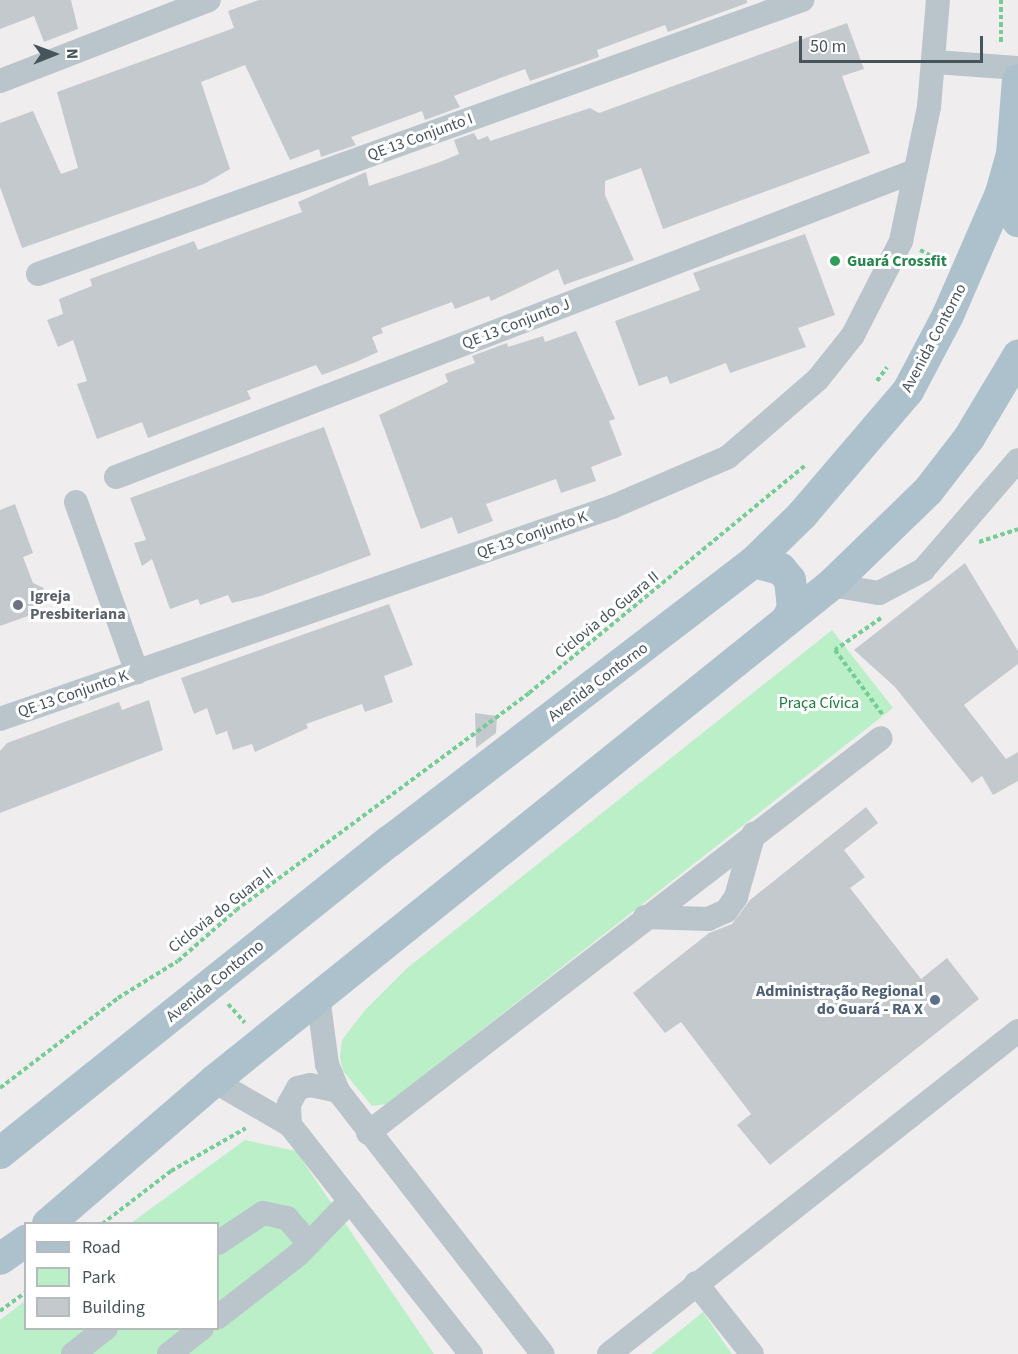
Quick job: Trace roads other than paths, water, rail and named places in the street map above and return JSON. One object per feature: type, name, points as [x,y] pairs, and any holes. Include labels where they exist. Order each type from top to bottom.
[{"type":"main road","name":"Avenida Contorno","points":[[0,1153],[390,841],[754,562],[858,456],[908,391],[967,277],[1001,193],[1012,154],[1012,71]]},
{"type":"main road","points":[[1001,193],[1018,221]]},
{"type":"main road","points":[[50,1222],[214,1081],[318,996],[831,585],[928,491],[969,438],[1018,356]]},
{"type":"main road","points":[[754,562],[774,566],[790,580],[793,608],[787,620]]},
{"type":"main road","points":[[0,1259],[24,1242]]},
{"type":"street","points":[[0,81],[209,0]]},
{"type":"street","name":"QE 13 Conjunto I","points":[[38,274],[802,0]]},
{"type":"street","name":"QE 13 Conjunto K","points":[[0,719],[612,507],[728,457],[818,379],[853,334],[901,241],[935,62],[938,0]]},
{"type":"street","points":[[935,62],[1012,71]]},
{"type":"street","name":"QE 13 Conjunto J","points":[[116,477],[915,171]]},
{"type":"street","points":[[831,585],[879,593],[923,570],[1018,459]]},
{"type":"street","points":[[76,502],[137,672]]},
{"type":"street","points":[[368,1133],[886,732]]},
{"type":"street","points":[[645,917],[708,919],[726,911],[754,833]]},
{"type":"street","points":[[318,996],[325,1053],[338,1091],[368,1133],[543,1354]]},
{"type":"street","points":[[609,1354],[1018,1031]]},
{"type":"street","points":[[214,1081],[290,1125],[471,1354]]},
{"type":"street","points":[[290,1125],[289,1104],[298,1088],[310,1085],[338,1091]]},
{"type":"street","points":[[219,1316],[309,1243],[350,1202]]},
{"type":"street","points":[[219,1242],[263,1213],[287,1218],[309,1243]]},
{"type":"street","points":[[696,1283],[752,1354]]},
{"type":"street","points":[[73,1354],[105,1330]]},
{"type":"street","points":[[169,1354],[201,1330]]},
{"type":"place","name":"Guará Crossfit","points":[[835,261]]},
{"type":"place","name":"Igreja Presbiteriana","points":[[18,605]]},
{"type":"place","name":"Administração Regional do Guará - RA X","points":[[935,1000]]},
{"type":"park label","name":"Praça Cívica","points":[[819,703]]}]
